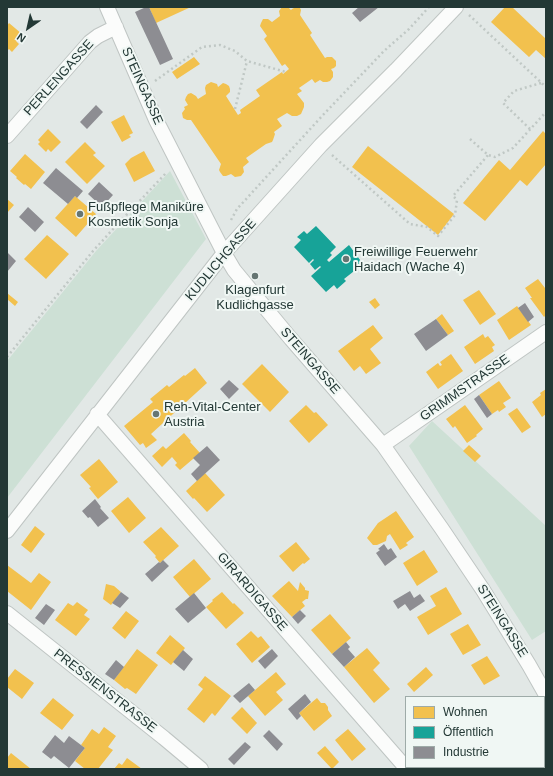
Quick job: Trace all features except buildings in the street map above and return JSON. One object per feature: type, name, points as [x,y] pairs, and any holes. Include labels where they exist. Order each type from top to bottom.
[{"type":"street","name":"STEINGASSE","points":[[107,7],[156,120],[216,238],[234,270],[273,318],[383,445],[483,590],[546,695]]},
{"type":"street","name":"KUDLICHGASSE","points":[[7,531],[224,253],[321,145],[456,7]]},
{"type":"street","name":"PERLENGASSE","points":[[7,136],[90,42],[116,27]]},
{"type":"street","name":"GRIMMSTRASSE","points":[[383,445],[546,332]]},
{"type":"street","name":"GIRARDIGASSE","points":[[97,414],[405,767]]},
{"type":"street","name":"PRESSIENSTRASSE","points":[[7,614],[201,769]]},
{"type":"path","points":[[216,238],[232,219],[237,209],[323,115],[384,51],[409,29],[429,7]]},
{"type":"path","points":[[469,15],[546,87]]},
{"type":"path","points":[[143,89],[202,47],[220,45],[235,51],[247,60],[286,72]]},
{"type":"path","points":[[235,109],[247,60]]},
{"type":"path","points":[[530,129],[503,103],[514,91],[541,83]]},
{"type":"path","points":[[470,139],[488,156],[495,157],[513,148],[546,112]]},
{"type":"path","points":[[321,145],[410,224],[427,227],[438,236],[455,215],[457,200],[453,196],[488,156]]},
{"type":"path","points":[[7,357],[93,251],[170,169],[179,163]]},
{"type":"green space","points":[[170,171],[206,239],[7,498],[7,361],[96,251]]},
{"type":"green space","points":[[432,421],[546,526],[546,631],[532,640],[409,446]]},
{"type":"place","name":"Fußpflege Maniküre Kosmetik Sonja","points":[[80,214]]},
{"type":"place","name":"Freiwillige Feuerwehr Haidach (Wache 4)","points":[[346,259]]},
{"type":"place","name":"Klagenfurt Kudlichgasse","points":[[255,276]]},
{"type":"place","name":"Reh-Vital-Center Austria","points":[[156,414]]}]
